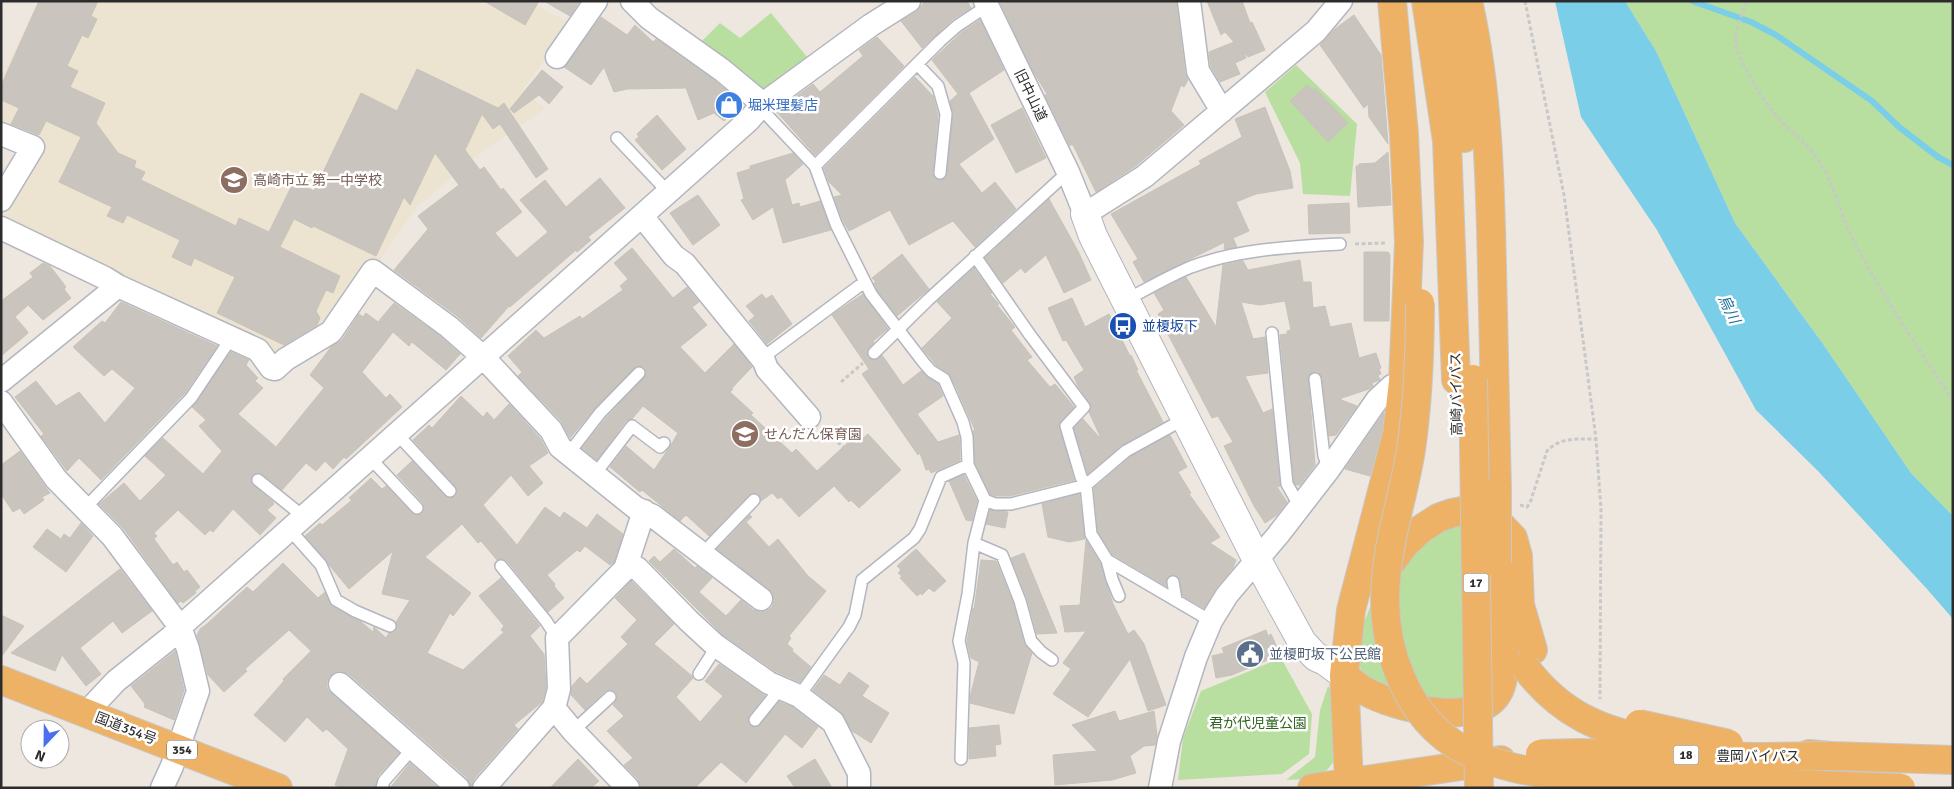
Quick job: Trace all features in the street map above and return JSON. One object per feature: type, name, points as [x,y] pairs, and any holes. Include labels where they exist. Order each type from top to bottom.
[{"type":"highway","points":[[1354,785],[1344,675],[1351,610],[1396,434],[1403,382],[1409,242],[1404,134],[1392,1]]},
{"type":"highway","points":[[1406,1],[1420,135],[1420,368],[1414,428],[1407,471],[1388,564],[1385,611],[1390,647],[1404,684],[1414,702],[1441,733],[1464,749],[1494,762],[1524,771],[1570,776],[1901,788]]},
{"type":"highway","name":"高崎バイパス","points":[[1426,1],[1447,141],[1464,379],[1480,788]]},
{"type":"highway","name":"高崎バイパス","points":[[1446,1],[1460,89],[1465,157],[1462,788]]},
{"type":"highway","points":[[1344,675],[1364,691],[1383,699],[1451,714],[1483,707],[1496,698],[1502,686],[1504,662],[1502,602],[1497,563],[1505,497],[1490,156],[1482,82],[1468,1]]},
{"type":"highway","points":[[1347,646],[1373,589],[1405,544],[1421,529],[1438,518],[1472,509],[1494,518],[1513,538],[1518,556],[1520,605],[1529,658],[1537,683],[1574,715],[1611,731],[1659,742],[1745,747],[1832,756]]},
{"type":"highway","points":[[1502,602],[1509,631],[1529,658]]},
{"type":"highway","name":"国道354号","points":[[1,680],[278,788]]},
{"type":"highway","name":"豊岡バイパス","points":[[1312,788],[1354,785],[1444,768],[1540,754],[1578,753],[1756,757],[1832,756],[1953,760]]},
{"type":"highway","name":"17","points":[[1444,768],[1470,780],[1480,788]]},
{"type":"street","points":[[557,57],[596,1]]},
{"type":"street","points":[[632,1],[705,67],[763,104]]},
{"type":"street","points":[[86,713],[116,681],[171,637],[748,121],[763,104],[864,30],[909,1]]},
{"type":"street","points":[[1189,1],[1198,71],[1222,111]]},
{"type":"street","points":[[1342,1],[1316,31],[1145,176],[1085,214],[1093,236],[1257,560],[1302,642],[1316,657],[1325,661],[1344,675]]},
{"type":"street","name":"旧中山道","points":[[986,4],[1072,180],[1085,214]]},
{"type":"street","points":[[1,134],[33,147],[1,200]]},
{"type":"street","points":[[642,216],[674,256],[685,264],[762,358],[767,369],[809,417]]},
{"type":"street","points":[[1,228],[118,286],[258,350],[271,368],[275,369],[286,359],[331,332],[373,271],[450,328],[483,357],[551,430],[560,447],[636,508],[653,516],[701,555],[761,599]]},
{"type":"street","points":[[1,381],[118,286]]},
{"type":"street","points":[[1160,788],[1169,741],[1176,718],[1196,657],[1211,621],[1227,595],[1300,507],[1377,400],[1392,386],[1403,382]]},
{"type":"street","points":[[1,402],[56,478],[112,536],[180,627],[188,648],[198,690],[162,788]]},
{"type":"street","points":[[484,788],[554,708],[559,689],[557,638],[625,569],[629,563],[644,511]]},
{"type":"street","points":[[629,563],[637,568],[689,621],[717,646],[769,683],[790,693],[833,722],[859,773],[859,788]]},
{"type":"street","points":[[340,684],[458,788]]},
{"type":"street","points":[[554,708],[572,731],[628,788]]},
{"type":"lane","points":[[815,166],[957,26],[986,4]]},
{"type":"lane","points":[[917,64],[938,86],[946,114],[940,173]]},
{"type":"lane","points":[[763,104],[765,113],[815,166],[836,224],[871,294],[931,371],[944,379],[963,422],[967,437],[968,465],[985,500],[974,543],[968,594],[959,641],[964,663],[961,759]]},
{"type":"lane","points":[[617,138],[668,192]]},
{"type":"lane","points":[[874,353],[975,256],[1072,180]]},
{"type":"lane","points":[[1126,300],[1190,268],[1205,263],[1262,250],[1340,244]]},
{"type":"lane","points":[[975,256],[1030,335],[1084,406],[1066,426],[1081,477],[1086,485],[1091,534],[1107,560],[1119,596]]},
{"type":"lane","points":[[762,358],[859,286],[866,284]]},
{"type":"lane","points":[[1272,333],[1287,484],[1300,507]]},
{"type":"lane","points":[[86,507],[191,398],[232,337]]},
{"type":"lane","points":[[569,453],[600,413],[639,373]]},
{"type":"lane","points":[[1315,378],[1324,456],[1329,468]]},
{"type":"lane","points":[[985,500],[995,504],[1011,504],[1086,485],[1126,451],[1186,418]]},
{"type":"lane","points":[[595,474],[632,426],[660,447],[664,443]]},
{"type":"lane","points":[[397,434],[450,491]]},
{"type":"lane","points":[[370,458],[417,508]]},
{"type":"lane","points":[[755,720],[790,693],[849,627],[855,615],[862,580],[914,538],[920,529],[941,477],[968,465]]},
{"type":"lane","points":[[258,480],[297,523],[320,565],[336,600],[355,611],[390,626]]},
{"type":"lane","points":[[701,555],[754,500]]},
{"type":"lane","points":[[974,543],[1002,555],[1020,601],[1031,641],[1052,660]]},
{"type":"lane","points":[[1107,560],[1211,621]]},
{"type":"lane","points":[[501,566],[546,621],[557,638]]},
{"type":"lane","points":[[1173,582],[1176,600]]},
{"type":"lane","points":[[699,674],[717,646]]},
{"type":"lane","points":[[572,731],[610,697]]},
{"type":"lane","points":[[382,788],[384,781],[413,748]]},
{"type":"path","points":[[1525,1],[1564,195],[1596,439],[1601,510],[1600,700]]},
{"type":"path","points":[[1746,1],[1734,33],[1738,51],[1761,95],[1778,118],[1816,157],[1832,186],[1850,236],[1870,272],[1953,401]]},
{"type":"path","points":[[1340,244],[1386,243]]},
{"type":"path","points":[[841,382],[874,353]]},
{"type":"path","points":[[1505,497],[1527,506],[1530,503],[1547,452],[1553,445],[1561,441],[1596,439]]},
{"type":"shaded area","name":"高崎市立 第一中学校","points":[[38,1],[531,1],[570,24],[523,90],[545,109],[480,153],[417,207],[375,267],[329,325],[278,358],[136,289],[135,281],[122,274],[113,276],[1,221],[1,209],[42,144],[1,126],[1,74],[4,73]]},
{"type":"green space","points":[[1625,1],[1953,1],[1953,516],[1911,473],[1823,344],[1735,223],[1656,51]]},
{"type":"green space","points":[[771,13],[812,63],[762,99],[696,47],[720,23],[740,38]]},
{"type":"green space","points":[[1296,65],[1357,124],[1350,196],[1303,194],[1300,163],[1265,92]]},
{"type":"green space","points":[[1467,519],[1465,702],[1384,691],[1361,671],[1359,662],[1362,628],[1373,599],[1416,543]]},
{"type":"green space","name":"君が代児童公園","points":[[1281,658],[1312,714],[1309,754],[1282,774],[1178,780],[1183,738],[1201,691]]},
{"type":"green space","points":[[1328,686],[1334,694],[1336,755],[1328,769],[1316,776],[1286,780],[1315,757],[1320,710]]},
{"type":"water","name":"烏川","points":[[1555,1],[1625,1],[1656,51],[1735,223],[1823,344],[1911,473],[1953,516],[1953,619],[1818,471],[1756,410],[1657,230],[1581,117]]},
{"type":"building","points":[[39,1],[98,1],[91,16],[97,19],[88,38],[82,35],[67,66],[78,71],[70,87],[105,103],[96,123],[118,153],[136,161],[134,167],[145,172],[141,180],[236,226],[239,218],[269,232],[294,181],[314,191],[361,93],[397,111],[417,69],[498,108],[504,103],[548,169],[536,178],[500,124],[493,129],[482,114],[465,150],[480,170],[484,167],[501,190],[503,188],[522,212],[495,233],[517,258],[548,232],[520,200],[545,180],[566,207],[600,178],[625,208],[588,237],[591,240],[577,252],[576,250],[509,306],[481,338],[457,316],[394,270],[428,229],[418,216],[459,185],[435,153],[410,205],[404,197],[376,256],[294,219],[280,247],[340,276],[333,293],[326,290],[316,311],[320,318],[317,325],[284,345],[217,313],[235,277],[194,258],[191,266],[172,257],[180,240],[127,215],[123,223],[107,216],[112,207],[59,182],[81,137],[46,121],[39,135],[11,124],[19,108],[1,100],[1,86]]},
{"type":"building","points":[[484,1],[539,1],[525,25]]},
{"type":"building","points":[[544,1],[579,1],[579,2],[570,16]]},
{"type":"building","points":[[925,1],[967,1],[971,8],[952,20],[922,48],[901,21],[916,12]]},
{"type":"building","points":[[1176,1],[1185,73],[1188,80],[1184,87],[1181,85],[1171,111],[1184,125],[1137,165],[1096,192],[1074,147],[1072,144],[1070,146],[1045,95],[1047,94],[1033,71],[1000,2]]},
{"type":"building","points":[[1207,1],[1242,1],[1250,23],[1252,22],[1265,50],[1248,57],[1243,52],[1246,58],[1235,63],[1240,74],[1220,82],[1211,67],[1209,52],[1234,42],[1225,32],[1221,35]]},
{"type":"building","points":[[1354,15],[1381,55],[1388,144],[1369,117],[1368,104],[1364,108],[1320,45],[1335,29]]},
{"type":"building","points":[[601,17],[627,35],[635,25],[653,42],[656,39],[714,80],[742,103],[724,121],[714,113],[698,120],[686,88],[627,89],[614,92],[604,67],[591,85],[564,67]]},
{"type":"building","points":[[980,20],[1004,70],[969,93],[994,139],[959,164],[982,193],[995,182],[1016,209],[975,247],[953,221],[909,245],[890,210],[849,231],[834,197],[842,195],[829,182],[824,168],[915,77],[933,96],[938,115],[933,173],[935,179],[946,178],[953,115],[950,101],[958,94],[932,60],[962,32]]},
{"type":"building","points":[[877,37],[904,66],[815,155],[776,111],[813,84],[820,92],[863,56],[859,50]]},
{"type":"building","points":[[542,70],[563,87],[549,104],[539,95],[514,113],[510,109]]},
{"type":"building","points":[[1307,85],[1313,90],[1315,88],[1348,123],[1328,142],[1290,101]]},
{"type":"building","points":[[1265,107],[1290,171],[1293,188],[1256,194],[1236,202],[1249,231],[1233,238],[1237,247],[1224,249],[1225,242],[1144,282],[1133,262],[1138,259],[1111,214],[1201,164],[1199,161],[1242,137],[1235,119]]},
{"type":"building","points":[[1022,108],[1046,158],[1016,173],[991,125]]},
{"type":"building","points":[[657,115],[686,149],[662,170],[635,140],[639,137],[637,134]]},
{"type":"building","points":[[1388,152],[1391,205],[1358,207],[1356,166],[1359,166],[1359,164],[1375,163]]},
{"type":"building","points":[[793,153],[803,164],[785,180],[792,205],[799,203],[800,207],[820,201],[831,230],[783,243],[773,207],[753,220],[741,200],[744,199],[737,173],[750,169],[750,166]]},
{"type":"building","points":[[698,195],[720,225],[693,245],[670,213]]},
{"type":"building","points":[[1049,199],[1078,251],[1091,280],[1064,293],[1046,255],[1025,273],[1021,268],[1003,283],[985,258]]},
{"type":"building","points":[[1349,203],[1350,233],[1309,234],[1308,205]]},
{"type":"building","points":[[632,248],[673,298],[687,287],[699,302],[692,307],[707,325],[680,347],[705,373],[734,344],[752,367],[730,392],[753,413],[751,415],[792,453],[796,449],[817,471],[852,439],[856,444],[868,434],[901,470],[859,508],[851,500],[849,502],[834,486],[799,517],[781,497],[778,499],[772,493],[761,501],[759,494],[751,493],[709,536],[686,515],[680,521],[610,467],[626,446],[654,470],[678,433],[643,406],[632,419],[626,421],[597,460],[582,448],[606,418],[644,378],[646,371],[644,367],[637,366],[634,368],[595,408],[570,438],[561,421],[518,376],[522,372],[508,356],[536,330],[544,338],[580,316],[582,319],[623,290],[620,286],[628,279],[614,263]]},
{"type":"building","points":[[1364,252],[1388,252],[1390,255],[1389,321],[1364,321]]},
{"type":"building","points":[[902,254],[929,289],[897,316],[877,290],[874,283],[876,282],[872,278]]},
{"type":"building","points":[[1300,260],[1303,282],[1311,282],[1313,308],[1325,306],[1330,327],[1351,323],[1359,358],[1376,353],[1381,374],[1378,375],[1380,380],[1372,383],[1373,386],[1369,389],[1339,399],[1357,406],[1336,435],[1329,436],[1322,378],[1318,372],[1308,376],[1315,465],[1300,485],[1296,485],[1294,482],[1280,335],[1287,334],[1287,331],[1291,330],[1285,301],[1260,305],[1241,302],[1253,339],[1265,337],[1268,373],[1245,376],[1263,413],[1272,409],[1280,486],[1277,487],[1287,502],[1277,515],[1265,523],[1254,506],[1224,446],[1233,442],[1218,416],[1212,418],[1161,321],[1158,314],[1164,310],[1154,293],[1186,277],[1216,327],[1223,265],[1243,261],[1248,270]]},
{"type":"building","points":[[43,263],[50,266],[66,287],[64,289],[71,298],[43,320],[28,305],[15,317],[28,332],[27,334],[1,356],[1,301],[33,277],[30,273]]},
{"type":"building","points":[[974,268],[992,293],[990,294],[999,304],[997,305],[1015,327],[1011,330],[1032,357],[1027,360],[1050,387],[1055,384],[1074,407],[1059,425],[1074,480],[1010,496],[996,496],[990,494],[975,463],[973,431],[975,430],[956,387],[948,373],[936,365],[922,348],[952,318],[937,302]]},
{"type":"building","points":[[762,294],[766,299],[772,295],[792,324],[767,344],[749,321],[755,316],[746,306]]},
{"type":"building","points":[[863,294],[888,329],[873,341],[874,343],[867,351],[868,358],[875,360],[882,355],[903,385],[921,371],[938,384],[943,396],[917,414],[938,442],[959,435],[960,460],[931,473],[929,469],[926,470],[920,453],[918,455],[862,374],[869,369],[832,315]]},
{"type":"building","points":[[1072,298],[1085,327],[1109,314],[1163,422],[1122,445],[1088,474],[1074,428],[1083,419],[1100,436],[1089,412],[1091,409],[1090,403],[1074,377],[1084,370],[1066,340],[1063,341],[1048,308]]},
{"type":"building","points":[[121,302],[217,346],[185,393],[101,480],[91,470],[93,467],[90,469],[79,458],[67,471],[41,436],[44,434],[15,397],[36,381],[56,406],[79,392],[105,423],[135,388],[112,369],[104,376],[73,347],[102,321],[105,323]]},
{"type":"building","points":[[394,303],[441,337],[460,354],[446,370],[412,342],[409,346],[393,332],[362,372],[386,398],[390,394],[402,407],[346,459],[344,457],[333,469],[325,461],[316,471],[306,463],[282,490],[262,474],[256,473],[253,475],[251,483],[272,501],[274,504],[267,510],[276,518],[260,535],[233,509],[213,532],[210,530],[205,535],[178,510],[154,533],[157,536],[154,539],[173,565],[177,562],[184,572],[187,570],[200,587],[195,591],[196,593],[183,603],[181,601],[178,603],[123,528],[99,504],[124,483],[140,501],[166,475],[145,456],[163,438],[203,474],[222,451],[199,426],[206,420],[192,407],[231,352],[249,360],[246,365],[258,378],[255,381],[263,388],[238,414],[276,447],[324,388],[310,375],[331,347],[342,340],[359,314],[363,317],[366,313],[378,322]]},
{"type":"building","points":[[461,396],[483,417],[487,412],[494,420],[509,404],[540,438],[548,453],[529,466],[543,483],[528,496],[511,475],[483,505],[517,545],[545,507],[560,518],[564,512],[587,528],[597,514],[623,534],[614,562],[610,565],[585,546],[580,552],[577,550],[547,575],[564,598],[548,612],[507,561],[503,559],[497,560],[481,541],[478,543],[462,524],[425,557],[471,593],[453,616],[450,613],[427,653],[463,670],[504,632],[501,630],[504,626],[479,596],[501,578],[540,626],[530,636],[544,654],[546,688],[542,702],[514,725],[518,729],[474,779],[471,787],[467,778],[349,674],[342,671],[335,672],[327,681],[327,688],[399,753],[378,776],[375,788],[343,788],[335,785],[348,749],[329,731],[326,729],[323,732],[307,717],[285,742],[254,715],[284,681],[283,679],[311,651],[289,630],[245,669],[247,671],[224,692],[208,675],[197,635],[200,629],[247,587],[253,592],[283,563],[318,598],[325,592],[332,606],[360,621],[373,632],[374,627],[386,638],[389,633],[395,632],[397,628],[396,622],[410,600],[382,594],[393,551],[349,589],[305,536],[320,523],[322,525],[352,500],[349,498],[371,478],[382,489],[386,486],[412,513],[415,515],[422,514],[424,510],[423,503],[397,475],[412,461],[445,496],[448,498],[455,497],[457,493],[455,486],[413,440],[429,425],[432,428]]},
{"type":"building","points":[[1384,413],[1382,431],[1370,476],[1345,469]]},
{"type":"building","points":[[1170,435],[1187,467],[1178,472],[1191,493],[1189,494],[1220,537],[1210,543],[1236,560],[1233,568],[1216,588],[1204,608],[1183,596],[1178,577],[1175,575],[1169,576],[1166,580],[1166,586],[1112,554],[1098,532],[1094,488],[1130,457]]},
{"type":"building","points":[[20,451],[50,493],[42,497],[44,500],[24,514],[20,508],[13,512],[1,494],[1,465]]},
{"type":"building","points":[[964,475],[977,501],[972,521],[966,520],[949,481]]},
{"type":"building","points":[[1079,494],[1085,539],[1069,542],[1048,537],[1042,504]]},
{"type":"building","points":[[990,510],[1008,512],[1005,528],[986,524]]},
{"type":"building","points":[[750,515],[752,517],[746,522],[769,547],[778,539],[808,576],[826,591],[789,636],[791,638],[787,644],[793,649],[792,651],[811,667],[800,682],[775,671],[723,635],[649,561],[654,556],[660,562],[674,549],[695,568],[697,566],[712,578],[699,592],[726,616],[741,600],[753,610],[766,611],[772,607],[774,601],[773,594],[717,549]]},
{"type":"building","points":[[81,523],[93,536],[66,572],[33,547],[47,529],[61,539],[64,534],[70,538]]},
{"type":"building","points":[[1086,540],[1100,563],[1113,604],[1128,634],[1134,630],[1144,644],[1166,705],[1148,711],[1130,659],[1088,717],[1053,694],[1071,669],[1063,663],[1086,631],[1065,632],[1060,606],[1080,605]]},
{"type":"building","points":[[916,549],[946,581],[934,592],[929,588],[922,595],[921,593],[917,596],[900,578],[902,576],[898,573],[901,570],[897,566]]},
{"type":"building","points":[[1024,553],[1057,633],[1037,634],[1027,598],[1011,558]]},
{"type":"building","points":[[981,560],[996,561],[1013,603],[1024,643],[1032,653],[1014,714],[970,703],[979,662],[971,658],[967,642],[973,608],[974,610]]},
{"type":"building","points":[[120,569],[152,611],[122,633],[113,621],[80,648],[101,674],[86,686],[62,655],[55,671],[11,653]]},
{"type":"building","points":[[631,581],[674,624],[654,644],[692,676],[693,678],[676,697],[700,722],[723,696],[705,681],[719,664],[765,696],[749,716],[748,722],[751,726],[760,725],[779,702],[792,707],[818,727],[802,748],[785,734],[746,783],[721,762],[695,788],[641,788],[638,779],[624,765],[633,758],[607,731],[624,716],[613,705],[617,699],[616,692],[612,690],[605,691],[585,710],[571,695],[572,686],[580,677],[587,684],[628,644],[621,637],[637,620],[615,598]]},
{"type":"building","points":[[1,615],[24,626],[1,657]]},
{"type":"building","name":"並榎町坂下公民館","points":[[1266,630],[1268,636],[1271,634],[1278,650],[1275,651],[1277,656],[1232,675],[1216,678],[1212,656],[1224,653],[1222,648]]},
{"type":"building","points":[[175,651],[184,690],[174,720],[144,707],[145,704],[131,686]]},
{"type":"building","points":[[849,672],[869,686],[862,696],[889,713],[871,743],[852,731],[841,712],[813,690],[824,675],[840,685]]},
{"type":"building","points":[[1115,711],[1119,721],[1154,711],[1157,735],[1155,745],[1144,746],[1130,756],[1136,773],[1112,780],[1055,785],[1053,755],[1097,751],[1072,725]]},
{"type":"building","points":[[999,725],[1001,744],[995,745],[996,756],[969,759],[969,728]]},
{"type":"building","points":[[578,759],[599,781],[591,788],[550,788]]},
{"type":"building","points":[[815,759],[832,788],[795,788],[787,776]]},
{"type":"building","points":[[410,763],[438,788],[390,788]]},
{"type":"waterway","points":[[1692,1],[1751,22],[1776,35],[1872,101],[1899,127],[1938,157],[1953,165]]},
{"type":"place","name":"堀米理髪店","points":[[729,105]]},
{"type":"place","name":"高崎市立 第一中学校","points":[[234,180]]},
{"type":"place","name":"並榎坂下","points":[[1123,326]]},
{"type":"place","name":"せんだん保育園","points":[[745,434]]},
{"type":"place","name":"並榎町坂下公民館","points":[[1250,654]]}]
